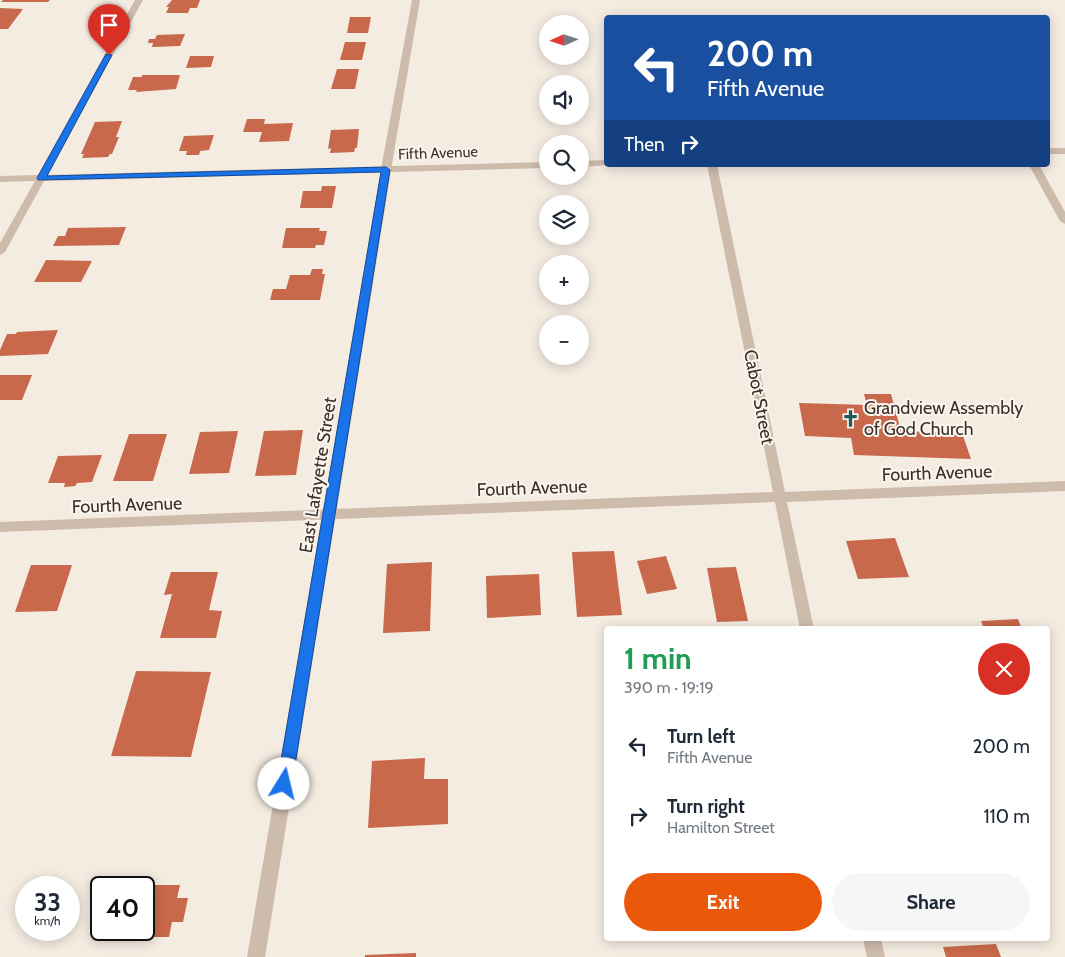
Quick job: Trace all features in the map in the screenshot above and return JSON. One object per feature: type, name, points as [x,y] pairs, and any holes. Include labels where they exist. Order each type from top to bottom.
[{"type":"street","points":[[0,252],[139,0]]},
{"type":"street","name":"East Lafayette Street","points":[[256,957],[386,170],[416,0]]},
{"type":"street","points":[[1050,151],[1065,151]]},
{"type":"street","points":[[589,164],[604,164]]},
{"type":"street","name":"Fifth Avenue","points":[[0,179],[539,165]]},
{"type":"street","name":"Cabot Street","points":[[712,167],[806,626]]},
{"type":"street","points":[[1035,167],[1065,221]]},
{"type":"street","name":"Fourth Avenue","points":[[0,528],[1065,486]]},
{"type":"street","points":[[872,941],[876,957]]},
{"type":"building","points":[[3,0],[50,0],[48,2],[1,2]]},
{"type":"building","points":[[172,0],[200,0],[197,8],[190,8],[188,13],[166,13],[169,7],[166,7]]},
{"type":"building","points":[[0,8],[23,9],[8,29],[0,29]]},
{"type":"building","points":[[350,17],[371,17],[368,33],[347,33]]},
{"type":"building","points":[[185,34],[180,46],[152,47],[153,43],[148,43],[149,39],[155,39],[157,35]]},
{"type":"building","points":[[345,42],[366,42],[362,60],[340,60]]},
{"type":"building","points":[[190,56],[214,56],[211,67],[186,68]]},
{"type":"building","points":[[337,69],[359,69],[355,89],[331,89]]},
{"type":"building","points":[[142,75],[180,75],[176,89],[136,92],[137,90],[128,90],[133,77],[142,77]]},
{"type":"building","points":[[247,119],[265,119],[264,124],[293,123],[289,141],[259,142],[262,132],[243,132]]},
{"type":"building","points":[[122,121],[116,137],[119,137],[112,154],[108,157],[82,158],[84,154],[81,154],[95,122]]},
{"type":"building","points":[[359,129],[357,148],[355,148],[354,152],[330,153],[331,148],[328,149],[331,130]]},
{"type":"building","points":[[214,135],[209,150],[200,151],[199,155],[186,155],[187,151],[179,151],[184,136]]},
{"type":"building","points":[[322,186],[336,186],[332,208],[300,208],[303,191],[321,191]]},
{"type":"building","points":[[126,227],[119,245],[53,246],[58,236],[65,236],[68,228]]},
{"type":"building","points":[[286,228],[320,228],[319,231],[327,231],[324,245],[316,245],[315,248],[282,248]]},
{"type":"building","points":[[46,260],[92,261],[81,282],[34,282]]},
{"type":"building","points":[[312,269],[323,269],[322,274],[325,274],[320,300],[270,300],[273,289],[286,289],[290,275],[310,275]]},
{"type":"building","points":[[58,330],[48,354],[0,356],[0,350],[7,334]]},
{"type":"building","points":[[0,375],[32,375],[22,400],[0,400]]},
{"type":"building","name":"Grandview Assembly of God Church","points":[[864,394],[891,394],[901,431],[962,433],[971,459],[854,455],[851,438],[805,436],[799,403],[867,405]]},
{"type":"building","points":[[303,430],[296,475],[255,476],[264,431]]},
{"type":"building","points":[[238,431],[229,473],[189,474],[200,432]]},
{"type":"building","points":[[129,434],[167,434],[153,481],[113,481]]},
{"type":"building","points":[[102,455],[92,482],[77,483],[75,486],[64,487],[65,483],[48,483],[58,456]]},
{"type":"building","points":[[895,538],[909,577],[858,579],[846,541]]},
{"type":"building","points":[[614,551],[622,615],[577,617],[572,552]]},
{"type":"building","points":[[666,556],[677,589],[647,594],[637,561]]},
{"type":"building","points":[[432,562],[430,631],[383,633],[387,564]]},
{"type":"building","points":[[31,565],[72,565],[57,611],[15,612]]},
{"type":"building","points":[[736,567],[748,621],[717,622],[707,568]]},
{"type":"building","points":[[171,572],[218,572],[209,610],[222,611],[216,638],[160,638],[172,594],[164,595]]},
{"type":"building","points":[[539,574],[541,615],[487,618],[486,576]]},
{"type":"building","points":[[1018,619],[1021,626],[983,626],[981,621]]},
{"type":"building","points":[[136,671],[211,672],[191,757],[111,756]]},
{"type":"building","points":[[425,758],[424,779],[448,779],[448,824],[368,828],[372,761]]},
{"type":"building","points":[[155,885],[180,885],[177,898],[188,898],[183,922],[172,922],[169,937],[155,937]]},
{"type":"building","points":[[996,944],[1001,957],[946,957],[943,947]]},
{"type":"building","points":[[416,953],[416,957],[365,957],[365,955]]},
{"type":"place","name":"Grandview Assembly of God Church","points":[[850,418]]},
{"type":"route","points":[[109,55],[41,178],[386,170],[284,784]]}]
